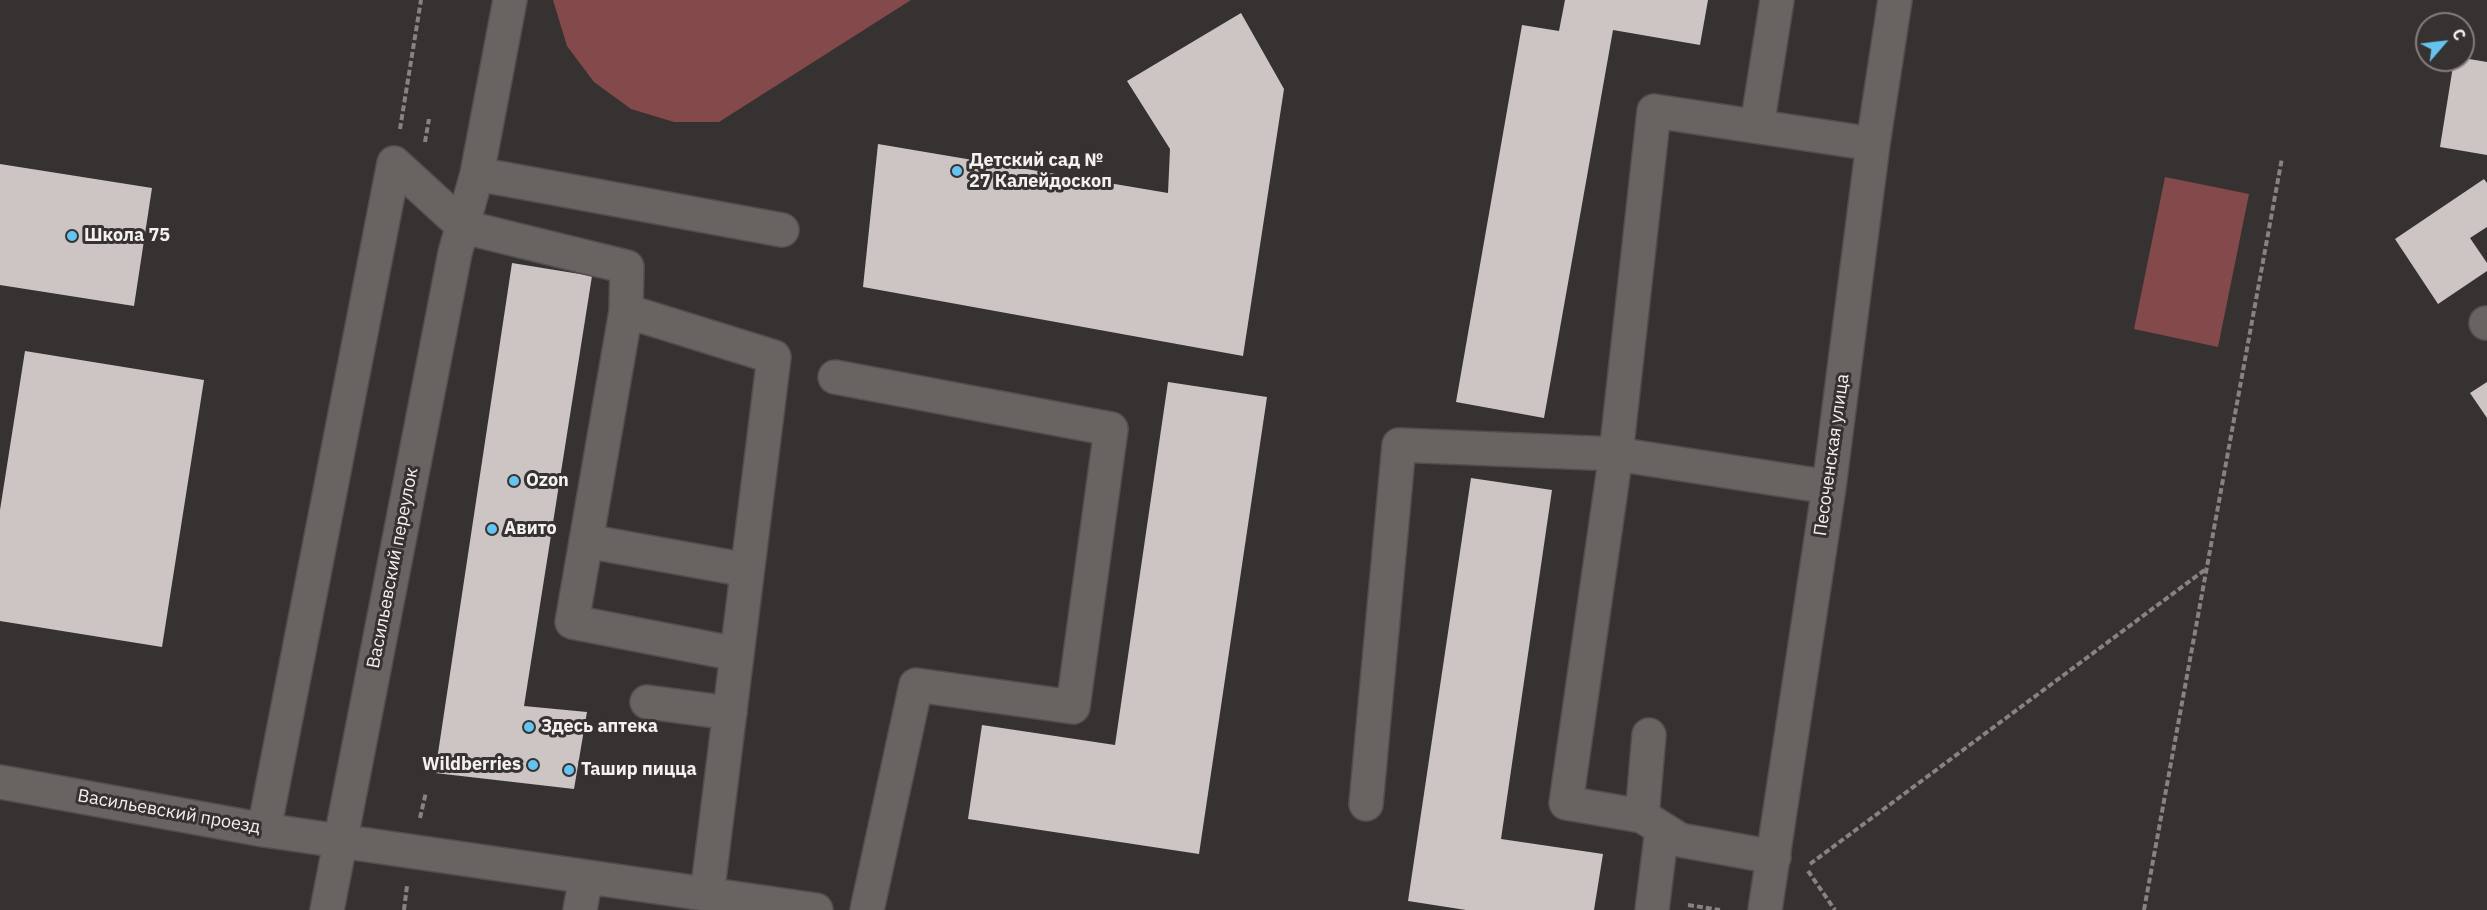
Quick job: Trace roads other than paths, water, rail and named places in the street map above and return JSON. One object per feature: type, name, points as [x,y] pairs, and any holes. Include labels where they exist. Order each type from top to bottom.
[{"type":"street","name":"Васильевский переулок","points":[[327,910],[455,253],[464,228],[477,174],[510,0]]},
{"type":"street","points":[[1757,126],[1777,0]]},
{"type":"street","name":"Песоченская улица","points":[[1765,910],[1829,486],[1873,144],[1895,0]]},
{"type":"street","points":[[1774,857],[1680,840],[1652,822],[1566,803],[1616,454],[1654,111],[1873,144]]},
{"type":"street","points":[[264,830],[394,163],[464,228],[627,267],[626,311],[572,622],[737,654]]},
{"type":"street","points":[[477,174],[782,230]]},
{"type":"street","points":[[626,311],[774,357],[707,895]]},
{"type":"street","points":[[835,377],[1111,429],[1073,707],[916,686],[867,910]]},
{"type":"street","points":[[1366,804],[1399,445],[1616,454],[1829,486]]},
{"type":"street","points":[[586,541],[747,570]]},
{"type":"street","points":[[647,702],[730,713]]},
{"type":"street","points":[[1649,735],[1652,910]]},
{"type":"street","name":"Васильевский проезд","points":[[0,782],[264,830],[816,910]]},
{"type":"street","points":[[580,910],[586,877]]},
{"type":"place","name":"Детский сад № 27 Калейдоскоп","points":[[957,171]]},
{"type":"place","name":"Школа 75","points":[[72,236]]},
{"type":"place","name":"Ozon","points":[[514,481]]},
{"type":"place","name":"Авито","points":[[492,529]]},
{"type":"place","name":"Здесь аптека","points":[[529,727]]},
{"type":"place","name":"Wildberries","points":[[533,765]]},
{"type":"place","name":"Ташир пицца","points":[[569,770]]}]
